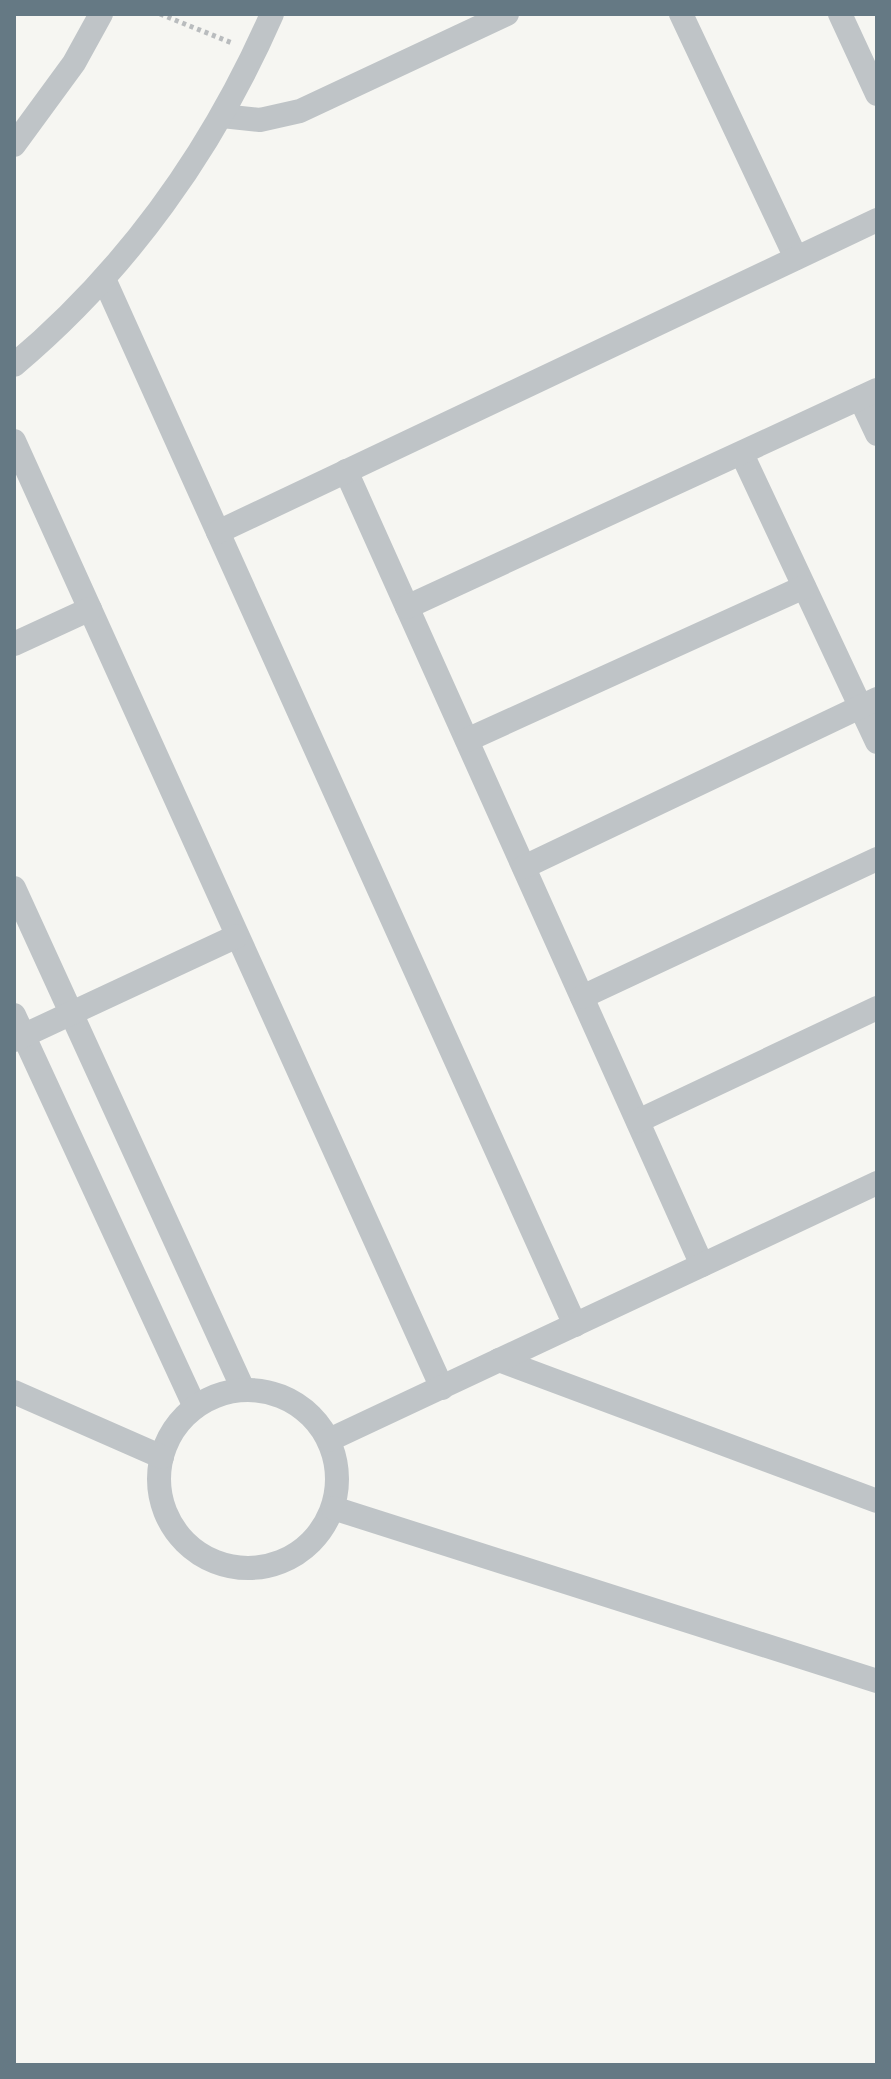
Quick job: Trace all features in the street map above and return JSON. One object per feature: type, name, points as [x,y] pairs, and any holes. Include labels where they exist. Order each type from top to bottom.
[{"type":"street","points":[[14,145],[74,63],[101,14]]},
{"type":"street","points":[[14,365],[104,279],[155,216],[222,116],[272,14]]},
{"type":"street","points":[[222,116],[260,120],[300,111],[507,14]]},
{"type":"street","points":[[681,14],[796,258]]},
{"type":"street","points":[[840,14],[877,94]]},
{"type":"street","points":[[218,532],[877,220]]},
{"type":"street","points":[[104,279],[575,1325]]},
{"type":"street","points":[[407,607],[868,394],[877,434]]},
{"type":"street","points":[[14,441],[442,1388]]},
{"type":"street","points":[[742,454],[804,587],[869,703],[877,742]]},
{"type":"street","points":[[346,471],[702,1265]]},
{"type":"street","points":[[467,740],[804,587]]},
{"type":"street","points":[[14,644],[90,609]]},
{"type":"street","points":[[524,867],[869,703]]},
{"type":"street","points":[[582,997],[877,859]]},
{"type":"street","points":[[14,888],[243,1389]]},
{"type":"street","points":[[195,1407],[17,1030],[71,1013],[237,936]]},
{"type":"street","points":[[638,1121],[877,1008]]},
{"type":"street","points":[[329,1440],[877,1183]]},
{"type":"street","points":[[499,1360],[877,1501]]},
{"type":"street","points":[[243,1389],[284,1397],[302,1408],[318,1423],[329,1440],[336,1463],[338,1485],[333,1508],[322,1530],[305,1548],[284,1561],[260,1568],[235,1568],[211,1560],[190,1547],[174,1528],[163,1506],[159,1481],[162,1457],[175,1429],[195,1407],[218,1394],[243,1389]]},
{"type":"street","points":[[14,1392],[162,1457]]},
{"type":"street","points":[[333,1508],[877,1681]]},
{"type":"path","points":[[160,14],[255,52]]}]
